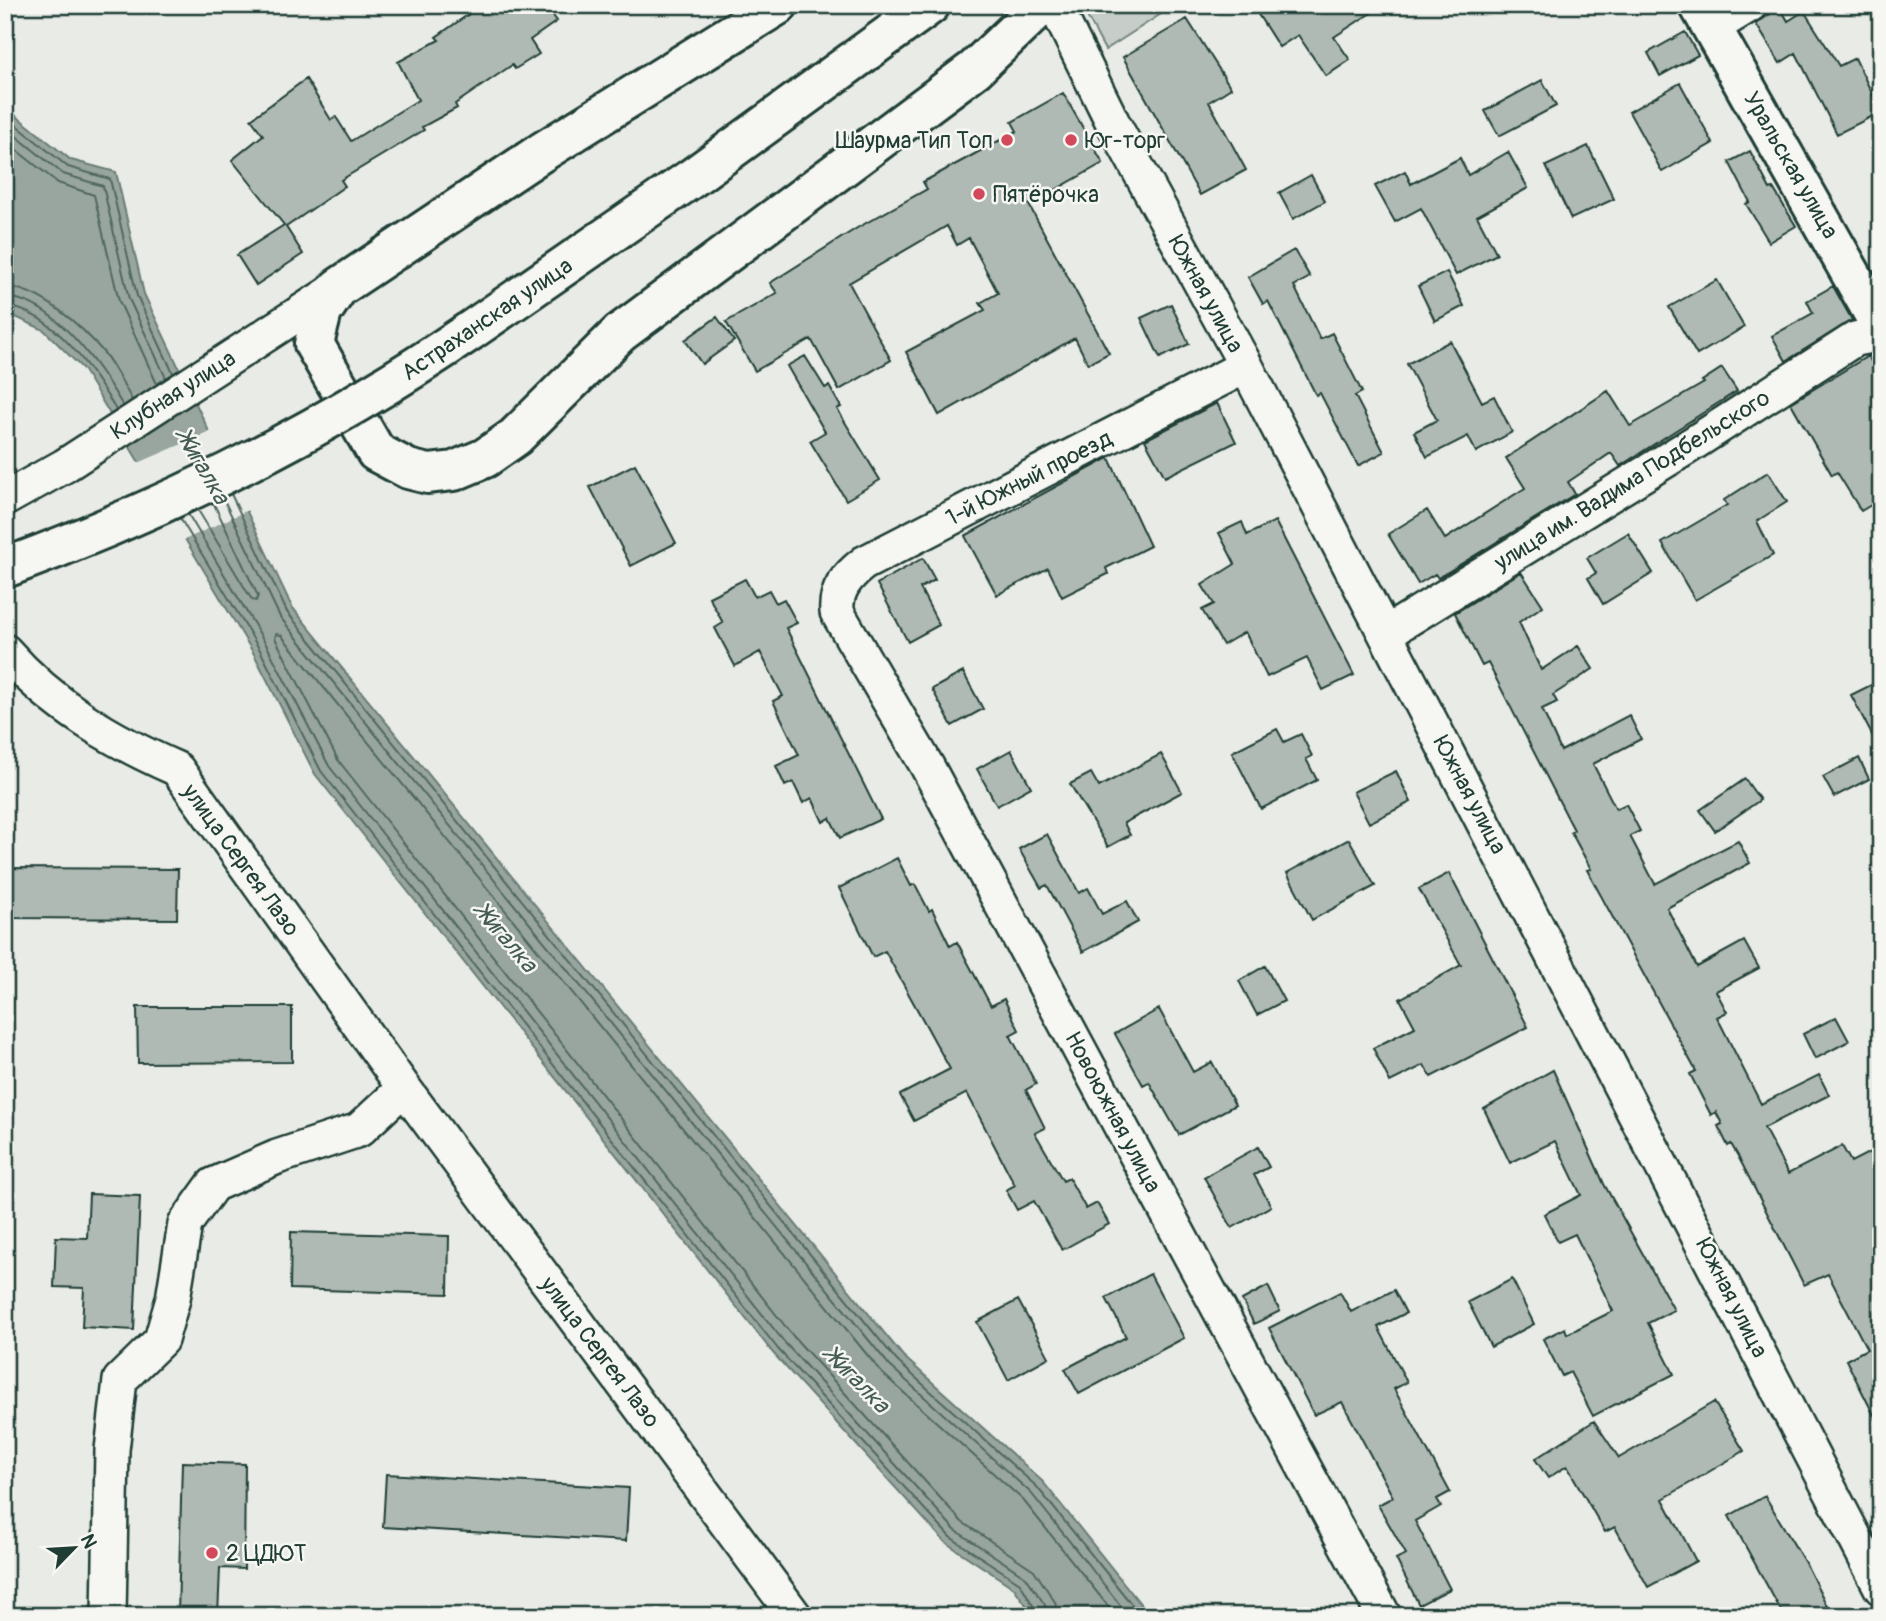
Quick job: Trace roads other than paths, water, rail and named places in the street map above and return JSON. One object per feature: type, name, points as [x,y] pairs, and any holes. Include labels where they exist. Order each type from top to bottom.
[{"type":"street","points":[[778,5],[542,152],[338,288],[322,312],[314,344],[376,452],[408,469],[428,474],[454,471],[485,458],[515,436],[620,334],[975,69],[1042,5]]},
{"type":"street","name":"Астраханская улица","points":[[5,568],[143,510],[271,450],[417,367],[692,178],[930,5]]},
{"type":"street","name":"Южная улица","points":[[1055,5],[1113,123],[1246,366],[1386,633],[1881,1588]]},
{"type":"street","points":[[1705,17],[1750,5]]},
{"type":"street","name":"Уральская улица","points":[[1705,17],[1881,327]]},
{"type":"street","name":"Клубная улица","points":[[5,499],[64,466],[338,288]]},
{"type":"street","name":"улица им. Вадима Подбельского","points":[[1386,633],[1686,448],[1856,339],[1881,334]]},
{"type":"street","points":[[221,364],[265,348],[314,344]]},
{"type":"street","name":"1-й Южный проезд","points":[[837,612],[838,594],[843,584],[864,563],[1246,366]]},
{"type":"street","name":"Новоюжная улица","points":[[837,612],[933,778],[1384,1616]]},
{"type":"street","name":"улица Сергея Лазо","points":[[5,651],[32,681],[84,721],[128,747],[177,769],[404,1088],[795,1616]]},
{"type":"street","points":[[109,1616],[112,1450],[120,1380],[161,1340],[173,1299],[185,1224],[213,1185],[276,1157],[359,1129],[404,1088]]},
{"type":"water","name":"Жигалка","points":[[5,107],[71,160],[116,172],[144,294],[292,607],[903,1356],[1043,1482],[1150,1616],[1034,1616],[1014,1588],[945,1542],[773,1353],[315,774],[254,654],[83,369],[44,330],[5,312]]},
{"type":"place","name":"Шаурма Тип Топ","points":[[1007,140]]},
{"type":"place","name":"Юг-торг","points":[[1071,140]]},
{"type":"place","name":"Пятёрочка","points":[[979,194]]},
{"type":"place","name":"2 ЦДЮТ","points":[[212,1553]]}]
